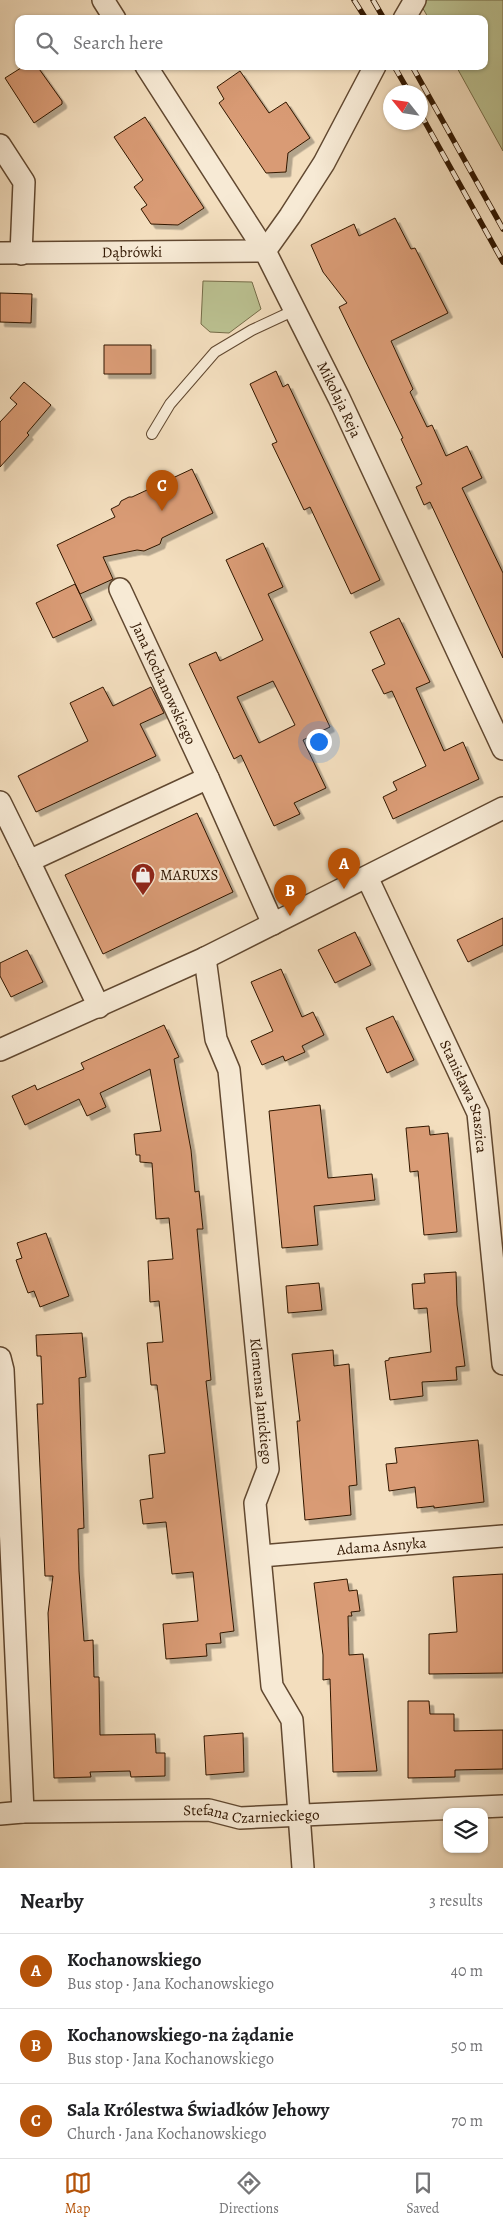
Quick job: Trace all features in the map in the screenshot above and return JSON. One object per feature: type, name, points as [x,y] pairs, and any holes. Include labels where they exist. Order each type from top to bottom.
[{"type":"street","points":[[103,0],[112,15]]},
{"type":"street","points":[[406,15],[415,0]]},
{"type":"street","name":"Mikołaja Reja","points":[[149,70],[266,251],[339,398],[503,749]]},
{"type":"street","points":[[266,251],[324,163],[373,70]]},
{"type":"street","points":[[0,145],[24,182],[21,254]]},
{"type":"street","name":"Dąbrówki","points":[[0,253],[266,251]]},
{"type":"street","name":"Jana Kochanowskiego","points":[[120,589],[208,778],[273,924]]},
{"type":"street","points":[[29,861],[208,778]]},
{"type":"street","points":[[0,802],[99,1007]]},
{"type":"street","points":[[0,1050],[205,958],[503,808]]},
{"type":"street","name":"Stanisława Staszica","points":[[367,877],[478,1113],[503,1364]]},
{"type":"street","name":"Klemensa Janickiego","points":[[205,958],[216,1039],[230,1070],[268,1469],[255,1503],[272,1686],[292,1720],[303,1868]]},
{"type":"street","points":[[0,1358],[4,1379],[23,1812]]},
{"type":"street","name":"Adama Asnyka","points":[[261,1556],[503,1536]]},
{"type":"street","name":"Stefana Czarnieckiego","points":[[0,1814],[23,1812],[210,1810],[240,1818],[503,1806]]},
{"type":"lane","points":[[152,434],[170,404],[215,352],[252,330],[295,310]]},
{"type":"green space","points":[[418,0],[503,0],[503,151],[458,70],[488,70],[488,15],[427,15]]},
{"type":"green space","points":[[203,281],[252,282],[261,309],[229,333],[210,332],[201,324]]},
{"type":"building","points":[[18,70],[40,70],[62,101],[62,104],[34,123],[5,78]]},
{"type":"building","points":[[240,71],[269,113],[286,102],[310,138],[288,153],[286,172],[266,173],[219,103],[224,99],[217,87]]},
{"type":"building","points":[[145,117],[204,208],[178,225],[151,224],[141,209],[147,205],[134,187],[143,180],[114,137]]},
{"type":"building","points":[[395,218],[411,249],[415,248],[448,313],[391,341],[413,389],[410,392],[427,427],[432,425],[446,456],[467,446],[482,478],[462,488],[503,573],[503,658],[430,502],[424,505],[416,487],[422,484],[401,439],[403,438],[339,307],[347,303],[323,272],[311,245],[354,224],[359,236]]},
{"type":"building","points":[[0,293],[32,294],[31,323],[0,322]]},
{"type":"building","points":[[104,345],[151,345],[151,374],[104,374]]},
{"type":"building","points":[[276,371],[283,387],[288,384],[380,580],[351,594],[310,507],[304,510],[272,444],[277,442],[250,384]]},
{"type":"building","points":[[24,382],[51,405],[27,433],[29,435],[0,467],[0,422],[17,404],[10,398]]},
{"type":"building","points":[[192,469],[213,513],[162,538],[160,544],[144,551],[137,550],[103,557],[113,579],[80,594],[57,545],[115,517],[111,509],[119,505],[121,501]]},
{"type":"building","points":[[263,543],[283,587],[268,594],[330,727],[303,740],[326,788],[294,803],[300,814],[274,826],[241,755],[234,759],[189,664],[216,652],[220,661],[263,640],[226,560]],"holes":[[[273,681],[295,725],[259,743],[237,697]]]},
{"type":"building","points":[[75,584],[92,620],[53,638],[36,603]]},
{"type":"building","points":[[399,618],[430,682],[416,688],[444,751],[463,742],[479,779],[393,819],[383,797],[397,790],[393,782],[426,766],[392,691],[384,694],[372,670],[385,664],[370,632]]},
{"type":"building","points":[[103,687],[113,706],[151,687],[164,713],[140,724],[156,756],[36,812],[18,776],[88,741],[70,703]]},
{"type":"building","points":[[197,813],[233,892],[103,954],[65,875]]},
{"type":"building","points":[[503,918],[503,945],[468,962],[457,940]]},
{"type":"building","points":[[355,932],[371,965],[335,983],[318,950]]},
{"type":"building","points":[[27,950],[43,982],[11,997],[0,976],[0,963]]},
{"type":"building","points":[[281,969],[302,1017],[313,1012],[324,1035],[302,1046],[305,1052],[285,1061],[283,1056],[262,1065],[251,1041],[273,1031],[251,982]]},
{"type":"building","points":[[393,1016],[414,1060],[387,1073],[366,1028]]},
{"type":"building","points":[[164,1025],[179,1057],[174,1059],[191,1150],[195,1192],[199,1191],[203,1229],[197,1229],[211,1380],[206,1381],[234,1631],[220,1633],[221,1643],[206,1644],[207,1656],[166,1659],[163,1624],[198,1621],[193,1572],[172,1574],[166,1522],[143,1524],[140,1500],[153,1498],[149,1455],[165,1453],[157,1385],[151,1385],[147,1343],[163,1342],[159,1301],[150,1302],[148,1261],[173,1259],[169,1218],[156,1219],[152,1163],[140,1162],[140,1155],[136,1155],[134,1134],[161,1131],[150,1069],[100,1093],[106,1107],[87,1116],[79,1099],[25,1125],[12,1096],[35,1085],[37,1090],[84,1069],[81,1063]]},
{"type":"building","points":[[320,1105],[328,1178],[372,1174],[375,1200],[314,1206],[318,1245],[282,1248],[269,1111]]},
{"type":"building","points":[[429,1126],[430,1135],[448,1133],[457,1232],[424,1235],[418,1171],[410,1172],[406,1128]]},
{"type":"building","points":[[46,1233],[69,1296],[40,1307],[34,1291],[28,1293],[22,1277],[16,1260],[22,1258],[17,1243]]},
{"type":"building","points":[[456,1272],[457,1305],[465,1366],[456,1367],[457,1380],[422,1382],[423,1396],[390,1400],[385,1361],[389,1360],[389,1358],[431,1352],[427,1308],[414,1309],[412,1284],[425,1283],[424,1274]]},
{"type":"building","points":[[319,1283],[322,1310],[288,1313],[286,1286]]},
{"type":"building","points":[[82,1333],[86,1377],[79,1378],[84,1528],[78,1529],[79,1571],[84,1641],[93,1640],[94,1677],[99,1677],[100,1735],[155,1734],[156,1753],[165,1753],[165,1776],[131,1777],[130,1771],[90,1772],[91,1777],[54,1778],[48,1613],[53,1576],[45,1576],[37,1404],[43,1404],[41,1356],[37,1356],[36,1335]]},
{"type":"building","points":[[333,1350],[334,1366],[349,1364],[357,1485],[349,1486],[351,1515],[305,1520],[297,1421],[300,1421],[292,1354]]},
{"type":"building","points":[[478,1440],[484,1502],[434,1508],[434,1506],[417,1508],[415,1487],[389,1491],[386,1464],[397,1463],[395,1448]]},
{"type":"building","points":[[503,1574],[503,1673],[429,1674],[429,1634],[457,1632],[453,1577]]},
{"type":"building","points":[[347,1579],[349,1591],[357,1590],[360,1611],[351,1612],[352,1616],[348,1616],[349,1655],[363,1654],[377,1771],[333,1772],[330,1679],[323,1680],[323,1655],[314,1583]]},
{"type":"building","points":[[408,1701],[429,1701],[430,1714],[454,1714],[454,1731],[503,1730],[503,1769],[455,1770],[455,1777],[408,1778]]},
{"type":"building","points":[[243,1733],[244,1772],[206,1775],[204,1736]]},
{"type":"railway","points":[[354,0],[363,15]]},
{"type":"railway","points":[[373,0],[382,15]]},
{"type":"railway","points":[[396,70],[405,85]]},
{"type":"railway","points":[[414,70],[503,229]]},
{"type":"railway","points":[[428,127],[503,262]]},
{"type":"place","name":"Sala Królestwa Świadków Jehowy","points":[[162,511]]},
{"type":"place","name":"Kochanowskiego","points":[[344,889]]},
{"type":"place","name":"MARUXS","points":[[143,896]]},
{"type":"place","name":"Kochanowskiego-na żądanie","points":[[290,916]]}]
